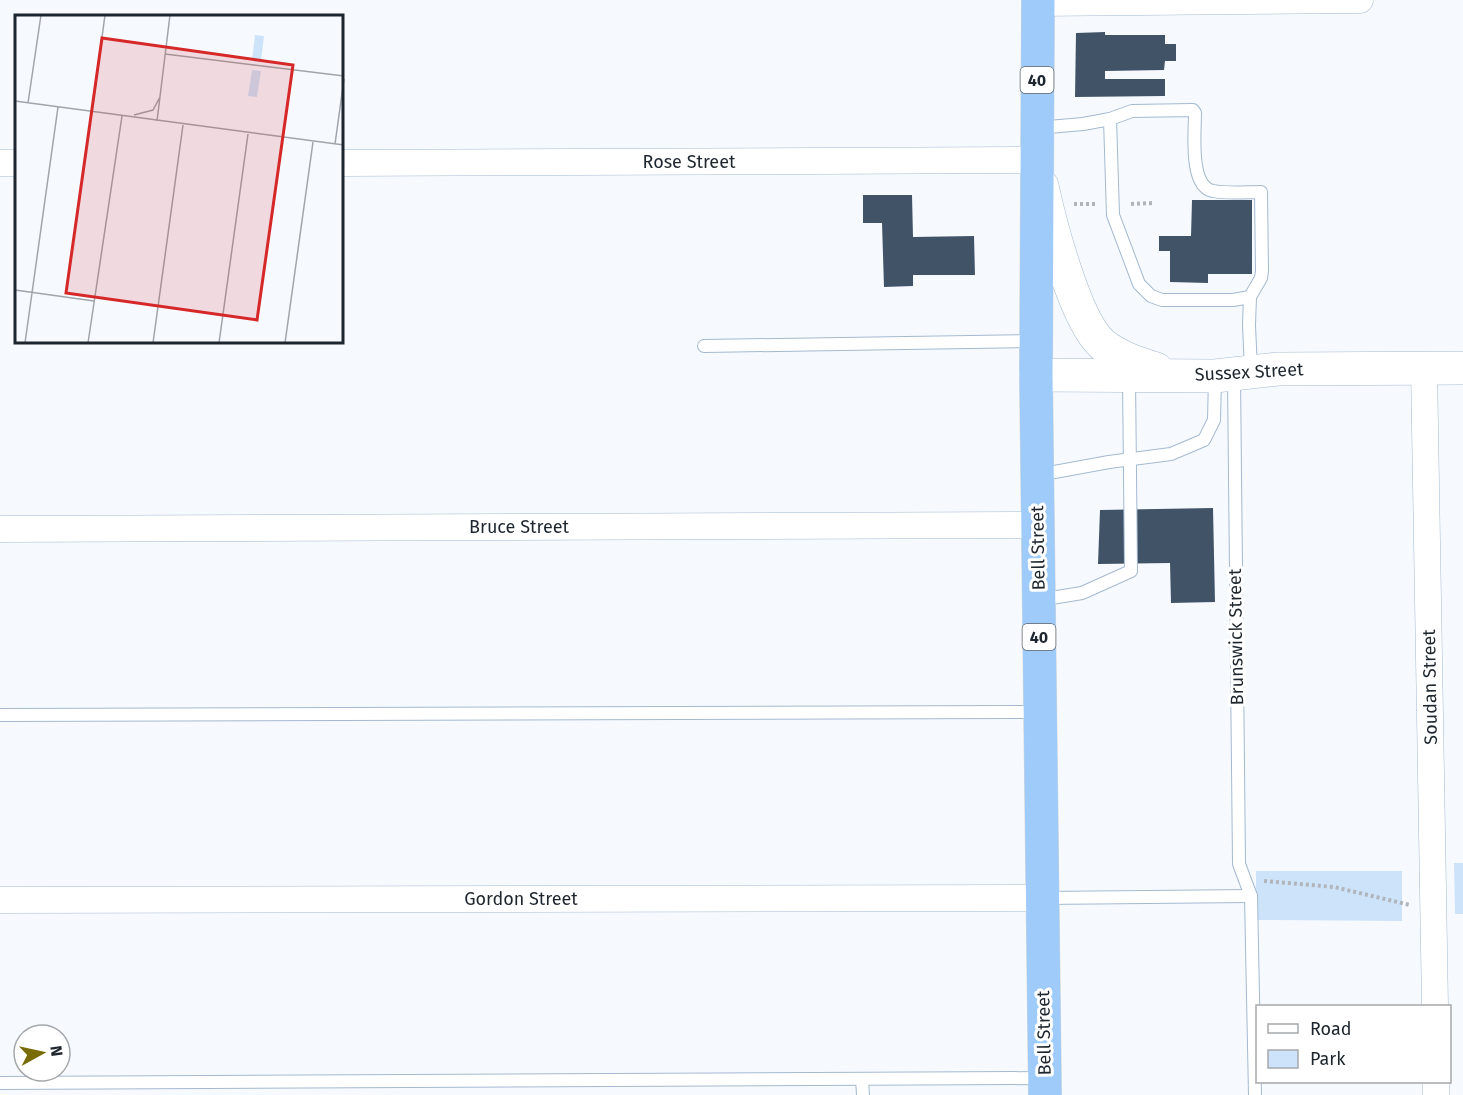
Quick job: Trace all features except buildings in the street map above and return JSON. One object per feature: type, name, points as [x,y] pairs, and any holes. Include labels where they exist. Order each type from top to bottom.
[{"type":"highway","name":"Bell Street","points":[[1038,2],[1035,160],[1036,375],[1045,1087]]},
{"type":"street","points":[[1038,2],[1360,0]]},
{"type":"street","points":[[1035,160],[1070,283],[1087,324],[1102,344],[1125,359],[1178,376]]},
{"type":"street","name":"Rose Street","points":[[344,163],[1035,160]]},
{"type":"street","name":"Soudan Street","points":[[1424,368],[1435,1005]]},
{"type":"street","name":"Sussex Street","points":[[1036,375],[1178,376],[1234,374],[1278,369],[1463,368]]},
{"type":"street","name":"Bruce Street","points":[[0,529],[1038,525]]},
{"type":"street","name":"Gordon Street","points":[[0,900],[1042,898]]},
{"type":"lane","points":[[1036,128],[1110,120],[1132,111],[1193,110],[1195,113],[1196,171],[1200,184],[1212,191],[1261,192],[1262,271],[1261,278],[1250,297],[1249,325],[1234,374],[1204,440],[1171,454],[1037,476]]},
{"type":"lane","points":[[1110,120],[1113,215],[1138,285],[1151,296],[1162,300],[1233,300],[1250,297]]},
{"type":"lane","points":[[704,346],[1036,341]]},
{"type":"lane","name":"Brunswick Street","points":[[1234,374],[1239,864],[1251,896],[1255,1095]]},
{"type":"lane","points":[[1039,600],[1082,593],[1131,571],[1129,376]]},
{"type":"lane","points":[[0,714],[1040,712]]},
{"type":"lane","points":[[1042,898],[1251,896]]},
{"type":"lane","points":[[0,1083],[862,1079],[1045,1087]]},
{"type":"lane","points":[[862,1079],[863,1095]]},
{"type":"path","points":[[1245,881],[1273,881],[1334,887],[1402,905],[1434,907]]},
{"type":"green space","points":[[1454,863],[1463,863],[1463,914],[1455,914]]},
{"type":"green space","points":[[1256,871],[1402,871],[1402,921],[1256,920]]}]
